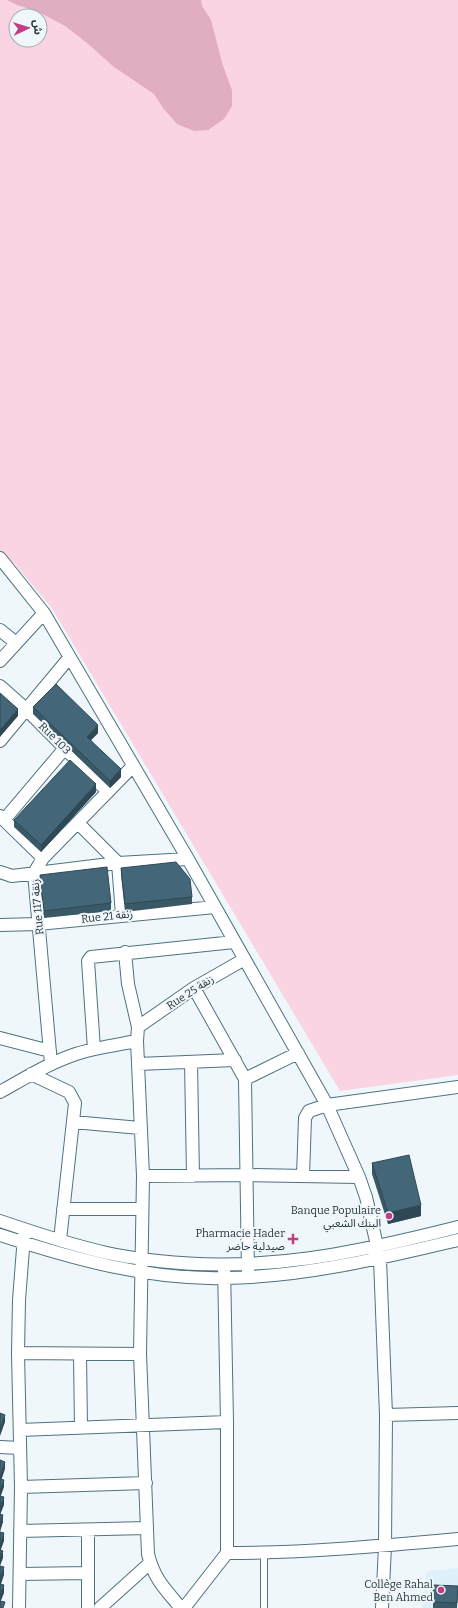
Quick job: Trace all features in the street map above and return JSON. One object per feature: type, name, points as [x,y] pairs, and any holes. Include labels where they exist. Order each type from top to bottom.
[{"type":"street","points":[[2,565],[44,612],[69,658],[188,859],[243,960],[327,1105],[359,1177],[366,1197],[378,1253],[386,1415],[385,1546],[382,1608]]},
{"type":"street","points":[[0,661],[44,612]]},
{"type":"street","points":[[0,630],[16,643]]},
{"type":"street","points":[[0,741],[69,658]]},
{"type":"street","name":"Rue 103","points":[[0,686],[27,710],[108,792]]},
{"type":"street","points":[[43,858],[2,818],[65,748]]},
{"type":"street","name":"Rue 117 زنقة","points":[[51,1064],[34,873],[43,858],[133,766]]},
{"type":"street","points":[[78,823],[118,863],[122,915]]},
{"type":"street","points":[[0,872],[12,876],[118,863],[188,859]]},
{"type":"street","name":"Rue 21 زنقة","points":[[0,925],[38,924],[215,907]]},
{"type":"street","points":[[94,1049],[89,958],[125,952],[234,942]]},
{"type":"street","points":[[125,952],[128,984],[138,1027],[137,1042],[143,1176],[140,1354],[147,1528],[150,1562],[157,1578],[182,1608],[227,1553],[227,1422],[224,1266]]},
{"type":"street","name":"Rue 25 زنقة","points":[[138,1027],[194,988],[243,960]]},
{"type":"street","points":[[194,988],[245,1079],[248,1271]]},
{"type":"street","points":[[0,1038],[50,1051]]},
{"type":"street","points":[[0,1092],[51,1064],[94,1049],[137,1042]]},
{"type":"street","points":[[245,1079],[298,1053]]},
{"type":"street","points":[[138,1064],[234,1060]]},
{"type":"street","points":[[191,1062],[193,1176]]},
{"type":"street","points":[[31,1074],[71,1094],[75,1103],[60,1240]]},
{"type":"street","points":[[304,1176],[306,1113],[327,1105],[458,1087]]},
{"type":"street","points":[[73,1122],[140,1128]]},
{"type":"street","points":[[143,1176],[247,1175],[359,1177]]},
{"type":"street","points":[[63,1209],[142,1208]]},
{"type":"street","points":[[0,1221],[108,1254],[142,1259],[224,1266],[248,1271],[314,1270],[378,1253],[458,1227]]},
{"type":"street","points":[[20,1608],[21,1488],[18,1353],[19,1300],[23,1243],[26,1229]]},
{"type":"street","points":[[0,1235],[23,1243],[106,1266],[142,1272],[224,1278],[248,1271]]},
{"type":"street","points":[[378,1253],[458,1240]]},
{"type":"street","points":[[18,1353],[140,1354]]},
{"type":"street","points":[[80,1354],[80,1428]]},
{"type":"street","points":[[386,1415],[458,1413]]},
{"type":"street","points":[[20,1430],[227,1422]]},
{"type":"street","points":[[0,1447],[20,1448]]},
{"type":"street","points":[[21,1488],[146,1483]]},
{"type":"street","points":[[20,1532],[147,1528]]},
{"type":"street","points":[[88,1530],[88,1608]]},
{"type":"street","points":[[227,1553],[264,1553],[385,1546],[458,1539]]},
{"type":"street","points":[[100,1608],[150,1562]]},
{"type":"street","points":[[20,1574],[88,1573]]},
{"type":"lane","points":[[264,1553],[264,1608]]},
{"type":"shaded area","points":[[0,0],[458,0],[458,1075],[340,1091],[51,607],[13,562],[0,551]]},
{"type":"shaded area","points":[[7,0],[201,0],[202,6],[211,20],[223,66],[232,90],[232,106],[224,119],[208,130],[194,131],[177,124],[163,108],[154,94],[114,67],[65,26],[48,17],[48,8],[27,8]]},
{"type":"shaded area","name":"Collège Rahal Ben Ahmed","points":[[458,1568],[458,1608],[422,1608],[426,1571]]},
{"type":"building","points":[[56,684],[98,725],[87,737],[121,769],[110,781],[33,707]]},
{"type":"building","points":[[0,693],[18,709],[0,730]]},
{"type":"building","points":[[70,760],[96,784],[41,845],[14,820]]},
{"type":"building","points":[[176,862],[190,879],[192,897],[125,904],[121,868]]},
{"type":"building","points":[[107,867],[111,903],[44,911],[40,875]]},
{"type":"building","points":[[409,1155],[421,1205],[388,1213],[372,1163]]},
{"type":"building","points":[[0,1413],[5,1415],[0,1429]]},
{"type":"building","points":[[0,1460],[5,1462],[0,1477]]},
{"type":"building","points":[[0,1479],[4,1480],[0,1491]]},
{"type":"building","points":[[0,1496],[4,1497],[0,1508]]},
{"type":"building","points":[[0,1514],[3,1515],[0,1525]]},
{"type":"building","points":[[0,1532],[4,1533],[0,1545]]},
{"type":"building","points":[[0,1550],[3,1551],[0,1558]]},
{"type":"building","points":[[0,1566],[4,1567],[0,1580]]},
{"type":"building","points":[[0,1584],[4,1585],[0,1596]]},
{"type":"building","points":[[433,1585],[458,1586],[457,1603],[433,1602]]},
{"type":"building","points":[[0,1601],[5,1602],[3,1608],[0,1608]]},
{"type":"place","name":"Banque Populaire البنك الشعبي","points":[[389,1216]]},
{"type":"place","name":"Pharmacie Hader صيدلية حاضر","points":[[293,1239]]},
{"type":"place","name":"Collège Rahal Ben Ahmed","points":[[441,1590]]}]
